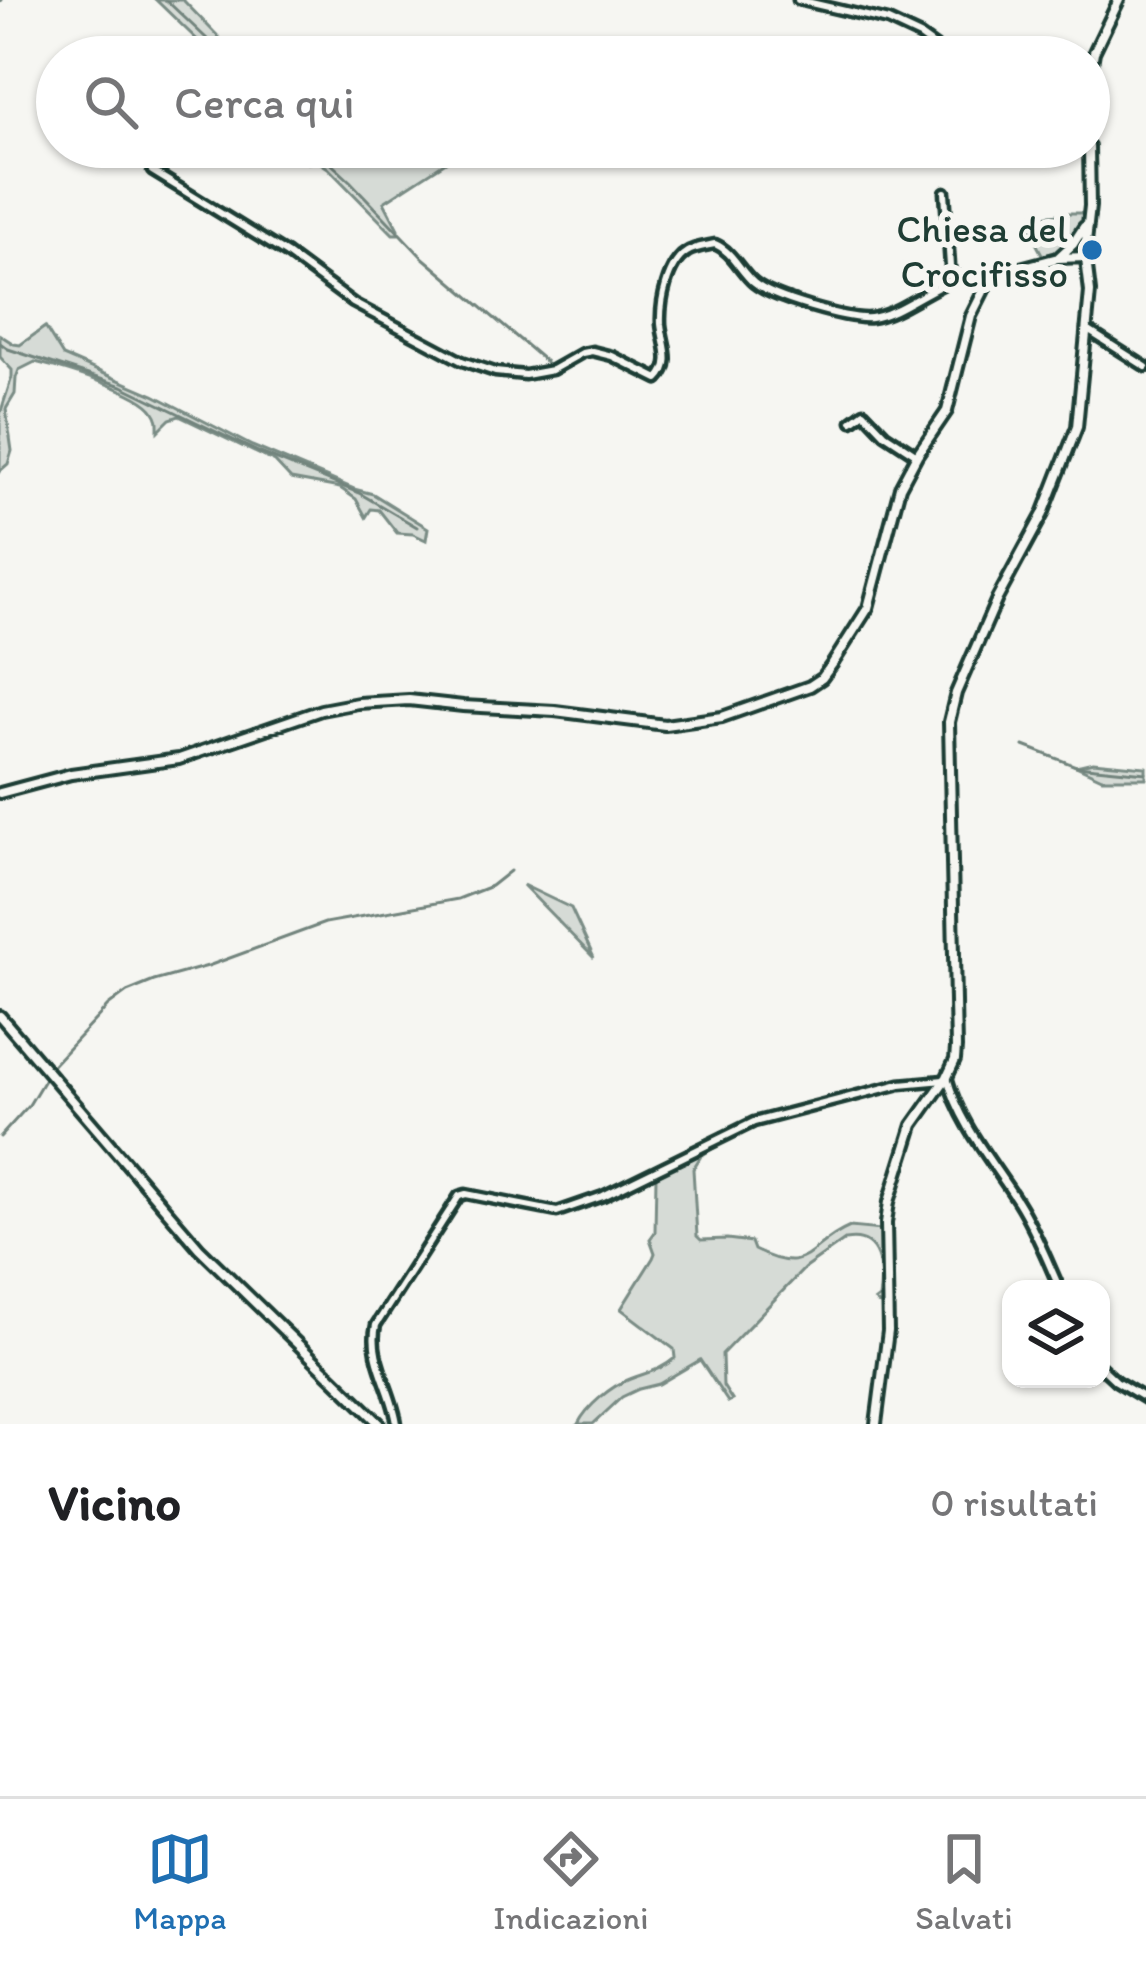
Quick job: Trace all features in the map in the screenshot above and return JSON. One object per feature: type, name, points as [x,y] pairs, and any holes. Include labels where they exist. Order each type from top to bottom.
[{"type":"street","points":[[798,0],[888,21],[920,36]]},
{"type":"street","points":[[1102,36],[1119,0]]},
{"type":"street","points":[[876,1424],[888,1331],[889,1202],[914,1126],[955,1060],[949,722],[964,674],[997,599],[1043,514],[1077,427],[1090,292],[1085,244],[1089,168]]},
{"type":"street","points":[[152,171],[287,254],[353,303],[462,361],[511,374],[539,373],[592,351],[612,356],[654,379],[663,376],[667,362],[662,305],[672,271],[685,253],[709,245],[719,244],[747,277],[772,295],[863,318],[890,313],[950,281],[977,273],[993,279]]},
{"type":"street","points":[[946,192],[950,281]]},
{"type":"street","points":[[1072,250],[1088,222]]},
{"type":"street","points":[[0,794],[71,774],[179,759],[320,710],[374,701],[555,711],[665,724],[722,717],[794,694],[822,678],[868,608],[900,487],[946,411],[971,316],[993,279],[1085,244]]},
{"type":"street","points":[[1072,250],[1086,257]]},
{"type":"street","points":[[1086,329],[1146,367]]},
{"type":"street","points":[[852,421],[864,412],[885,434],[917,454]]},
{"type":"street","points":[[0,1016],[200,1248],[380,1424]]},
{"type":"street","points":[[945,1078],[1024,1213],[1056,1280]]},
{"type":"street","points":[[397,1424],[375,1351],[376,1325],[459,1196],[557,1212],[602,1196],[754,1122],[900,1084],[945,1078]]},
{"type":"street","points":[[1110,1375],[1146,1399]]},
{"type":"shaded area","points":[[156,0],[183,0],[218,36],[193,36]]},
{"type":"shaded area","points":[[328,168],[437,168],[384,202],[398,229],[393,234]]},
{"type":"shaded area","points":[[1086,213],[1081,229],[1065,247],[1043,256],[1030,238],[1031,217]]},
{"type":"shaded area","points":[[45,327],[63,356],[154,395],[252,446],[373,494],[428,528],[426,540],[397,533],[379,510],[371,509],[366,517],[356,499],[340,488],[291,479],[275,462],[179,416],[158,431],[154,412],[134,396],[35,362],[19,370],[15,394],[6,409],[12,451],[0,471],[0,414],[12,370],[0,357],[0,335],[20,345]]},
{"type":"shaded area","points":[[1093,762],[1146,767],[1146,778],[1102,778],[1076,766]]},
{"type":"shaded area","points":[[523,885],[571,908],[594,958]]},
{"type":"shaded area","points":[[715,1147],[693,1169],[701,1240],[751,1242],[754,1250],[787,1261],[806,1256],[850,1227],[882,1230],[885,1304],[875,1301],[880,1277],[873,1248],[857,1239],[845,1240],[805,1268],[722,1354],[723,1386],[732,1400],[728,1402],[700,1360],[659,1384],[622,1397],[593,1424],[578,1424],[608,1392],[675,1358],[674,1349],[621,1309],[655,1253],[650,1239],[655,1232],[656,1176]]},
{"type":"waterway","points":[[166,0],[204,36]]},
{"type":"waterway","points":[[336,168],[421,256],[546,362]]},
{"type":"waterway","points":[[0,343],[122,386],[258,452],[359,493],[417,527]]},
{"type":"waterway","points":[[1024,746],[1076,766],[1146,773]]},
{"type":"waterway","points":[[0,1137],[29,1105],[53,1065],[127,992],[325,923],[458,899],[491,886],[510,871]]},
{"type":"place","name":"Chiesa del Crocifisso","points":[[1092,250]]}]
